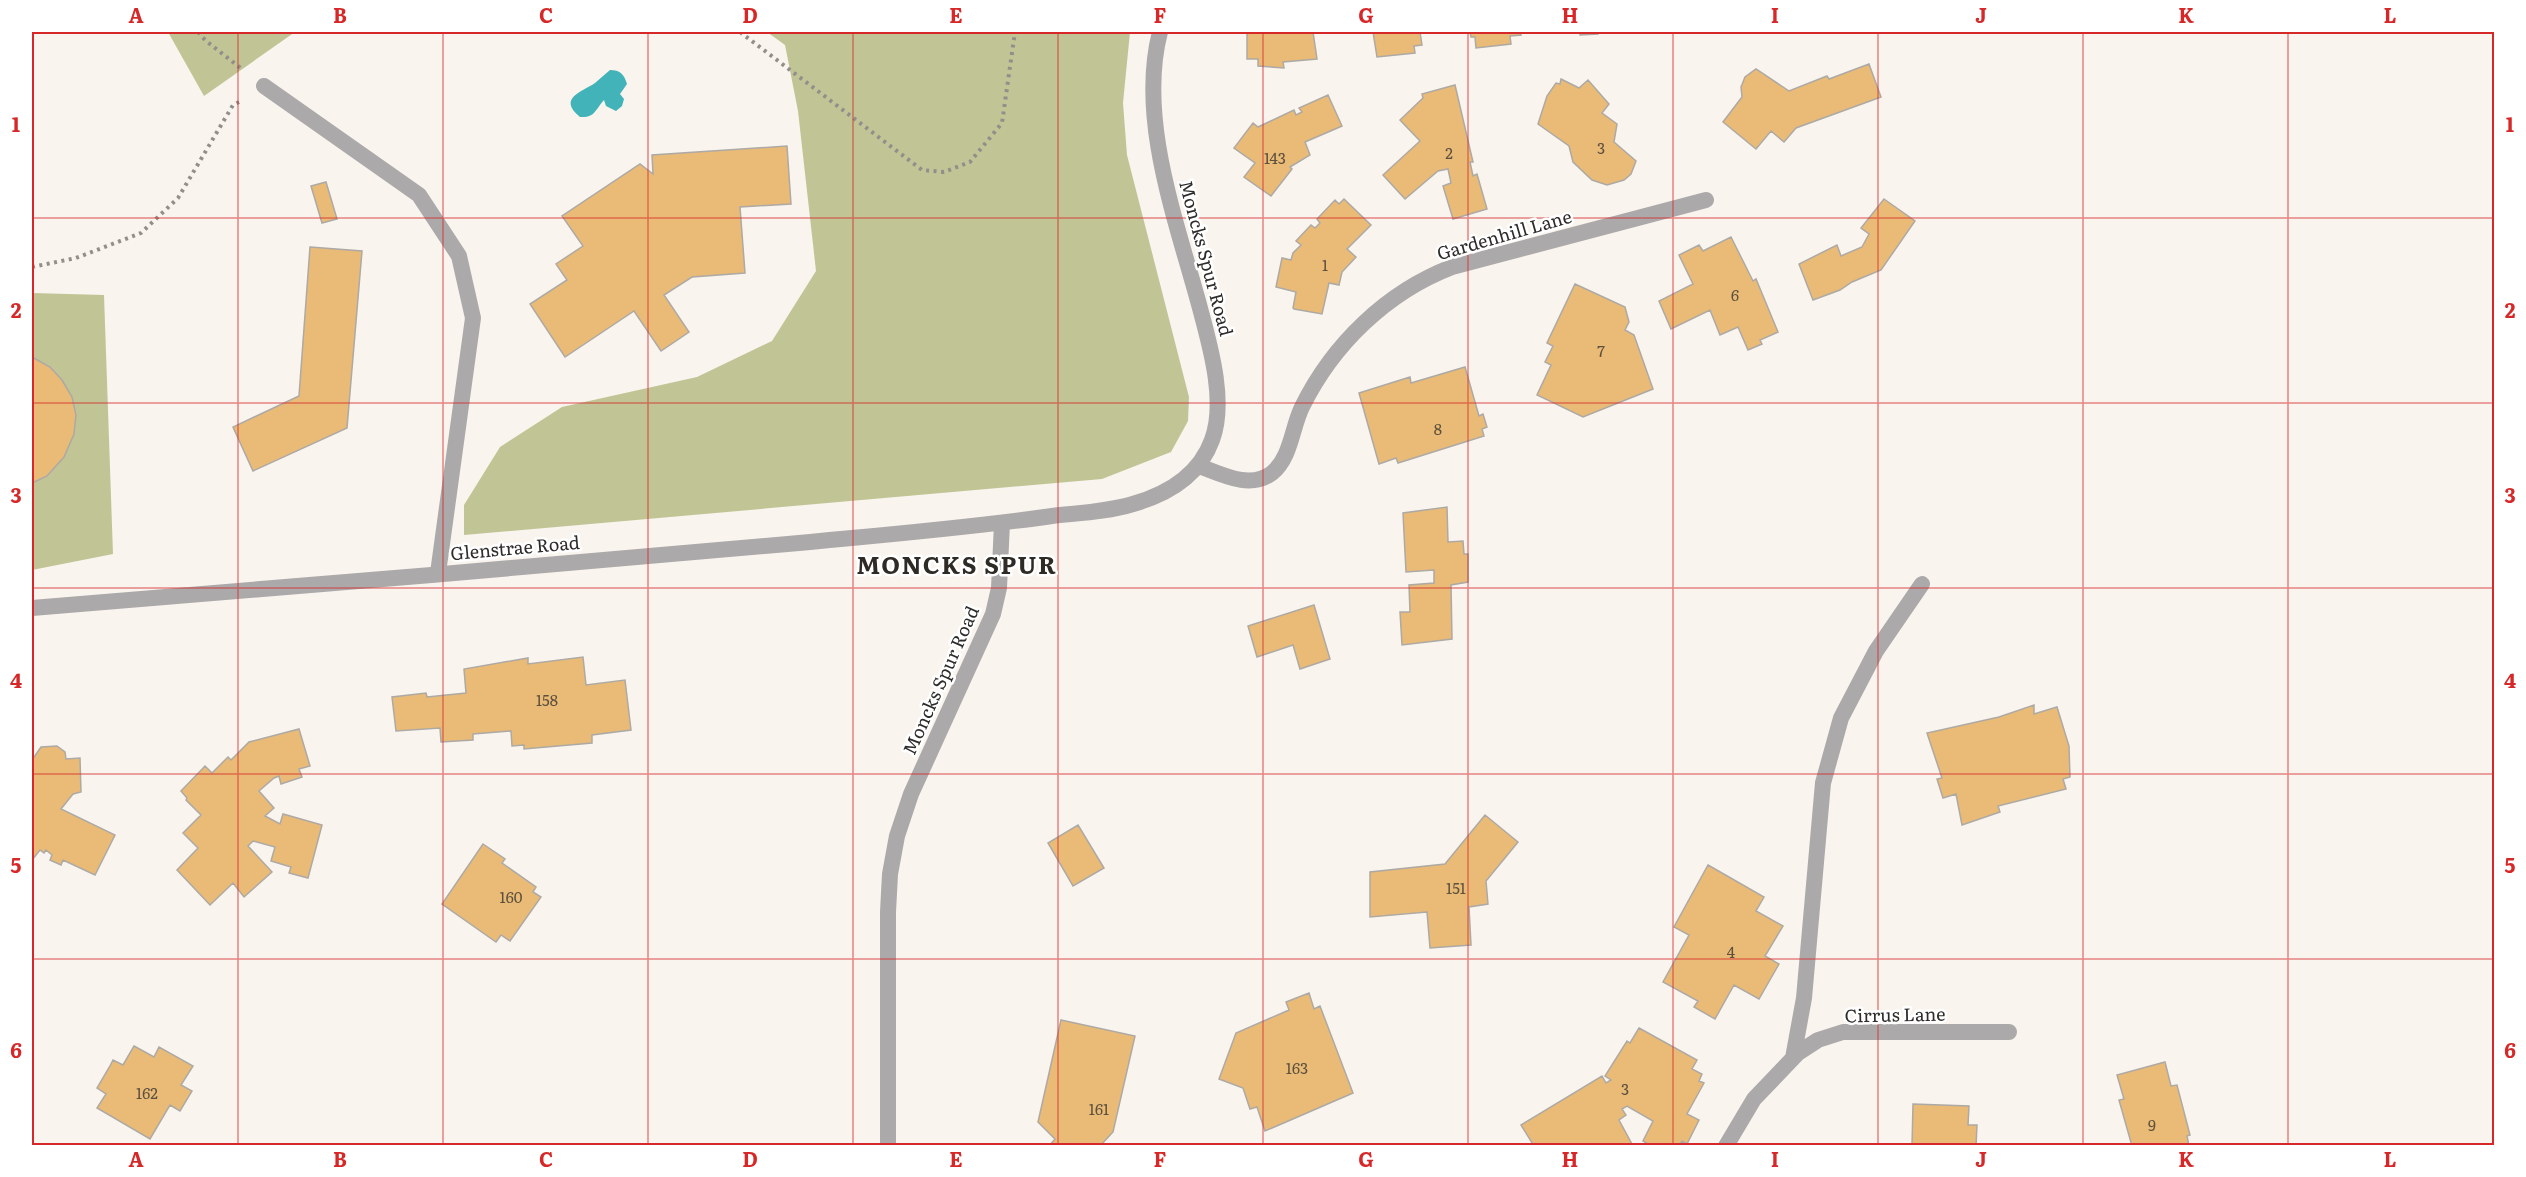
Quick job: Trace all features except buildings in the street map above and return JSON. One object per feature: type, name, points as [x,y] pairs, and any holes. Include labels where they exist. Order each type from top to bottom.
[{"type":"street","name":"Moncks Spur Road","points":[[888,1146],[890,874],[897,836],[911,794],[931,745],[993,614],[999,588],[1002,524],[1129,506],[1165,493],[1184,481],[1199,466],[1214,436],[1217,416],[1212,353],[1167,186],[1155,127],[1152,96],[1153,67],[1160,32]]},
{"type":"street","points":[[264,86],[419,195],[459,256],[473,318],[438,573]]},
{"type":"street","name":"Gardenhill Lane","points":[[1199,466],[1239,481],[1256,479],[1272,473],[1282,461],[1306,400],[1320,374],[1342,344],[1408,288],[1430,276],[1452,267],[1706,200]]},
{"type":"street","name":"Glenstrae Road","points":[[32,608],[1002,524]]},
{"type":"street","points":[[1793,1058],[1804,998],[1823,783],[1841,717],[1876,651],[1922,584]]},
{"type":"street","name":"Cirrus Lane","points":[[1726,1146],[1754,1098],[1793,1058],[1818,1040],[1843,1032],[2009,1032]]},
{"type":"path","points":[[32,267],[76,258],[141,234],[178,198],[234,105],[264,86],[198,32]]},
{"type":"path","points":[[740,32],[922,170],[944,172],[970,162],[1002,123],[1015,32]]},
{"type":"green space","points":[[168,32],[295,32],[204,96]]},
{"type":"green space","points":[[767,32],[1130,32],[1123,103],[1127,155],[1189,397],[1188,421],[1171,452],[1102,479],[464,535],[464,505],[500,447],[562,407],[697,377],[772,341],[816,271],[798,111],[785,45]]},
{"type":"green space","points":[[32,293],[104,295],[113,554],[32,570]]},
{"type":"water","points":[[610,70],[621,73],[627,84],[620,94],[624,99],[622,106],[616,111],[606,106],[604,100],[592,115],[580,117],[571,105],[571,100]]},
{"type":"district","name":"MONCKS SPUR","points":[[957,563]]}]
